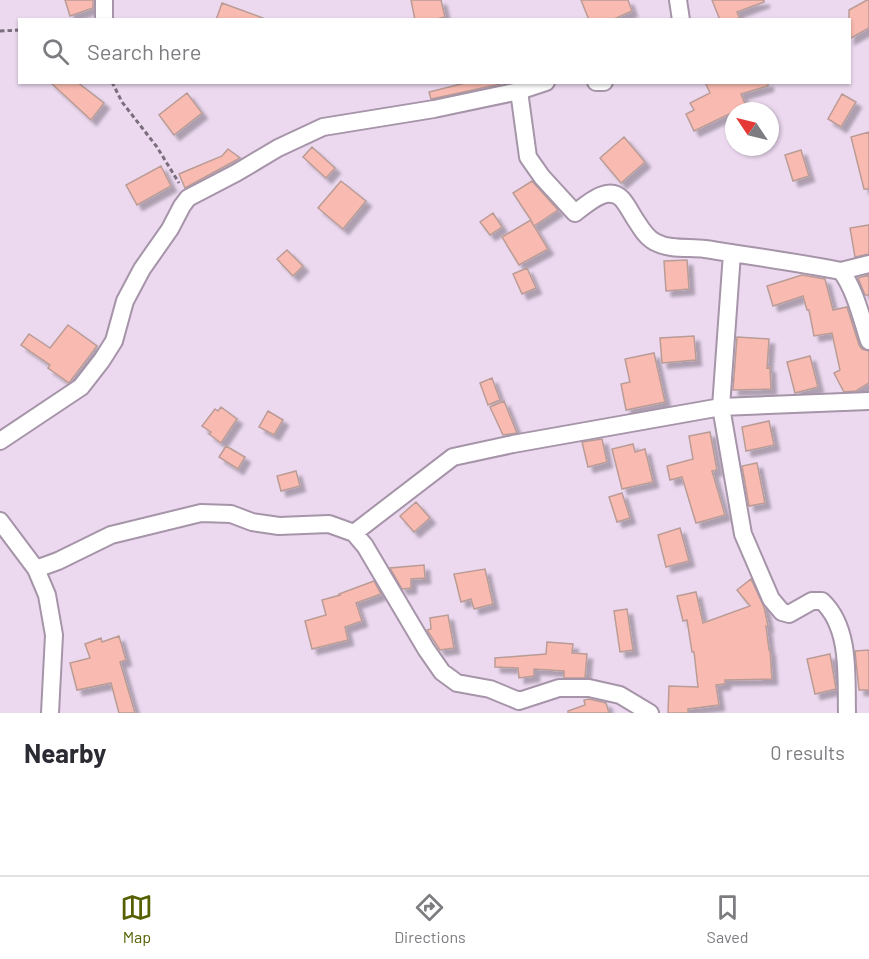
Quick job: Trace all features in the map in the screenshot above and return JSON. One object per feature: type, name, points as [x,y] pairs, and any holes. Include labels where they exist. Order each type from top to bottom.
[{"type":"street","points":[[104,0],[104,18]]},
{"type":"street","points":[[678,0],[681,18]]},
{"type":"street","points":[[0,441],[81,387],[102,360],[114,342],[125,301],[142,269],[188,198],[278,148],[323,127],[434,109],[519,91],[540,84]]},
{"type":"street","points":[[519,91],[528,157],[542,177],[575,213],[593,200],[609,193],[617,194],[644,234],[656,243],[772,259],[841,272],[869,264]]},
{"type":"street","points":[[732,253],[721,407],[743,534],[771,599],[782,612],[789,614],[812,601],[822,601],[837,621],[844,648],[847,713]]},
{"type":"street","points":[[841,272],[852,290],[869,341]]},
{"type":"street","points":[[354,533],[453,457],[721,407],[869,401]]},
{"type":"street","points":[[36,568],[58,561],[111,535],[201,513],[231,514],[252,522],[279,526],[329,524],[354,533],[365,546],[426,649],[442,672],[458,682],[490,689],[519,701],[559,688],[589,688],[621,695],[650,713]]},
{"type":"street","points":[[0,521],[36,568],[47,595],[54,635],[50,713]]},
{"type":"path","points":[[0,31],[18,30]]},
{"type":"path","points":[[113,84],[122,102],[157,147],[188,198]]},
{"type":"building","points":[[65,0],[93,0],[93,8],[70,16]]},
{"type":"building","points":[[411,0],[441,0],[445,17],[415,18]]},
{"type":"building","points":[[581,0],[628,0],[632,11],[616,18],[588,18]]},
{"type":"building","points":[[712,0],[764,0],[764,2],[737,12],[739,18],[719,18]]},
{"type":"building","points":[[869,0],[869,28],[851,38],[851,18],[849,18],[849,10]]},
{"type":"building","points":[[222,3],[263,18],[217,18]]},
{"type":"building","points":[[52,84],[80,84],[104,103],[91,120]]},
{"type":"building","points":[[461,84],[500,84],[431,99],[429,92]]},
{"type":"building","points":[[706,84],[768,84],[768,86],[741,94],[744,102],[725,102],[725,116],[694,131],[686,114],[694,110],[690,103],[710,93]]},
{"type":"building","points":[[187,93],[202,113],[174,135],[159,115]]},
{"type":"building","points":[[842,94],[856,102],[841,127],[828,119]]},
{"type":"building","points":[[869,132],[869,189],[864,189],[851,137]]},
{"type":"building","points":[[624,137],[645,162],[621,183],[600,158]]},
{"type":"building","points":[[312,147],[335,168],[326,178],[303,157]]},
{"type":"building","points":[[228,149],[240,158],[185,188],[179,174],[222,156]]},
{"type":"building","points":[[801,150],[809,176],[793,181],[785,155]]},
{"type":"building","points":[[161,166],[171,186],[137,205],[126,185]]},
{"type":"building","points":[[341,181],[366,201],[343,229],[318,208]]},
{"type":"building","points":[[532,181],[558,210],[534,226],[548,249],[519,265],[502,237],[531,220],[513,193]]},
{"type":"building","points":[[493,213],[502,227],[490,235],[480,222]]},
{"type":"building","points":[[869,225],[869,254],[855,257],[850,228]]},
{"type":"building","points":[[287,250],[303,266],[293,276],[277,259]]},
{"type":"building","points":[[687,260],[689,289],[666,291],[664,261]]},
{"type":"building","points":[[527,268],[536,288],[522,294],[513,274]]},
{"type":"building","points":[[802,275],[825,279],[833,310],[847,307],[859,345],[862,349],[869,351],[869,383],[856,391],[844,392],[834,373],[840,370],[832,333],[814,336],[809,310],[807,310],[803,296],[773,306],[767,286]]},
{"type":"building","points":[[869,275],[869,295],[865,295],[858,278]]},
{"type":"building","points":[[68,325],[97,346],[69,383],[48,368],[50,365],[21,345],[29,334],[50,348]]},
{"type":"building","points":[[694,336],[696,360],[662,363],[660,338]]},
{"type":"building","points":[[737,337],[769,339],[767,368],[770,367],[771,389],[733,390]]},
{"type":"building","points":[[654,353],[665,402],[626,410],[621,384],[630,382],[625,359]]},
{"type":"building","points":[[810,356],[818,387],[795,393],[787,362]]},
{"type":"building","points":[[492,378],[500,400],[488,405],[480,383]]},
{"type":"building","points":[[504,401],[517,433],[503,435],[490,407]]},
{"type":"building","points":[[221,407],[237,419],[221,443],[202,426],[215,409],[218,411]]},
{"type":"building","points":[[268,411],[283,420],[274,435],[259,427]]},
{"type":"building","points":[[769,421],[774,445],[746,451],[742,427]]},
{"type":"building","points":[[710,432],[717,470],[712,471],[725,515],[696,523],[682,477],[670,480],[667,466],[693,459],[689,436]]},
{"type":"building","points":[[602,439],[607,462],[588,467],[582,442]]},
{"type":"building","points":[[633,444],[635,452],[645,449],[653,482],[622,489],[612,449]]},
{"type":"building","points":[[226,446],[245,457],[238,469],[219,457]]},
{"type":"building","points":[[757,463],[765,503],[749,506],[742,466]]},
{"type":"building","points":[[296,471],[300,486],[281,491],[277,476]]},
{"type":"building","points":[[622,493],[630,518],[617,522],[609,497]]},
{"type":"building","points":[[416,502],[430,518],[414,532],[400,516]]},
{"type":"building","points":[[680,528],[689,561],[666,567],[658,535]]},
{"type":"building","points":[[424,565],[425,578],[411,579],[411,588],[402,589],[390,568]]},
{"type":"building","points":[[485,569],[493,604],[474,609],[471,599],[461,602],[454,574]]},
{"type":"building","points":[[751,579],[764,607],[768,626],[766,626],[772,679],[725,680],[725,684],[716,685],[719,705],[688,709],[688,713],[668,713],[669,686],[698,687],[687,620],[683,621],[677,596],[696,592],[703,623],[750,606],[737,590]]},
{"type":"building","points":[[374,581],[381,594],[356,603],[362,621],[345,627],[348,640],[312,649],[305,621],[326,615],[322,600]]},
{"type":"building","points":[[627,609],[633,650],[620,652],[614,611]]},
{"type":"building","points":[[448,615],[454,648],[440,650],[427,630],[431,629],[430,618]]},
{"type":"building","points":[[119,636],[126,660],[120,662],[135,713],[119,713],[111,683],[77,690],[70,663],[90,658],[85,644],[101,638],[102,642]]},
{"type":"building","points":[[547,642],[573,644],[572,653],[587,654],[585,678],[564,678],[564,671],[534,669],[534,676],[519,678],[518,668],[495,667],[495,658],[546,654]]},
{"type":"building","points":[[869,650],[869,690],[859,690],[855,651]]},
{"type":"building","points":[[830,654],[836,689],[815,694],[807,659]]},
{"type":"building","points":[[584,700],[606,703],[609,713],[568,713],[568,711],[585,705]]}]
